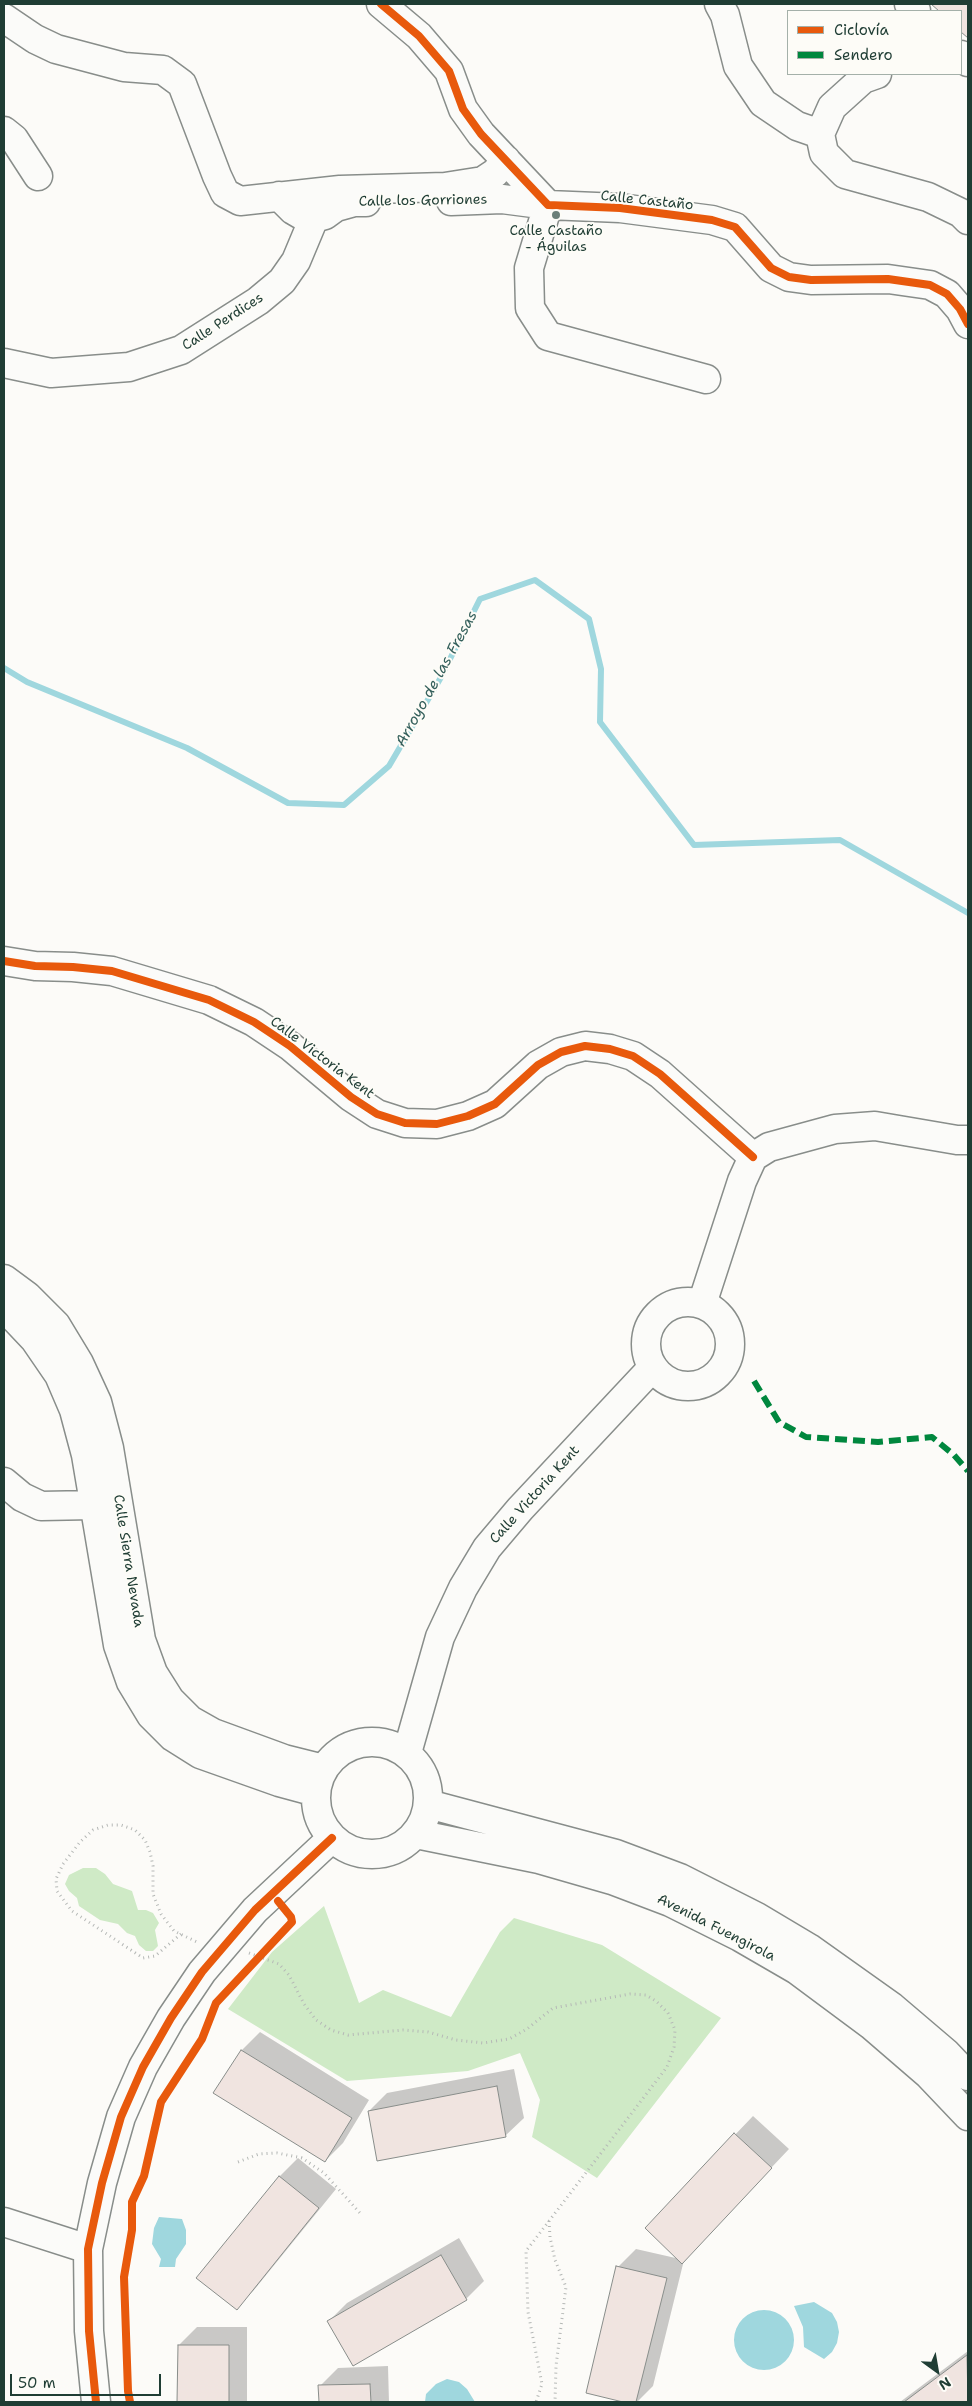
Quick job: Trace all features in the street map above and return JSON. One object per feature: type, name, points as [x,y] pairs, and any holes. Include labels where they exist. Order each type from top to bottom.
[{"type":"street","points":[[381,4],[419,36],[450,71],[463,109],[482,134],[548,205],[529,268],[530,308],[548,336],[706,379]]},
{"type":"street","points":[[719,4],[725,15],[738,66],[763,103],[797,126],[820,134]]},
{"type":"street","name":"Calle los Gorriones","points":[[4,18],[34,39],[56,49],[124,67],[163,70],[182,84],[217,176],[226,193],[240,201],[340,190],[445,187],[482,181],[495,173],[506,160]]},
{"type":"street","points":[[874,75],[863,79],[832,107],[820,134],[824,154],[846,174],[928,198],[961,213],[968,220]]},
{"type":"street","points":[[4,131],[14,139],[38,176]]},
{"type":"street","points":[[279,196],[294,210],[306,217],[314,218]]},
{"type":"street","name":"Calle los Gorriones","points":[[314,218],[325,215],[336,207],[354,202],[502,199],[548,205]]},
{"type":"street","name":"Calle Castaño","points":[[548,205],[620,208],[712,220],[734,227],[771,268],[790,277],[811,280],[888,279],[930,285],[947,294],[960,309],[968,324]]},
{"type":"street","name":"Calle Perdices","points":[[4,363],[51,373],[129,367],[181,350],[258,301],[282,281],[296,261],[314,218]]},
{"type":"street","name":"Calle Victoria Kent","points":[[4,961],[35,966],[73,966],[112,970],[209,1000],[254,1022],[290,1046],[350,1097],[377,1114],[404,1123],[437,1124],[468,1116],[495,1104],[538,1065],[560,1052],[585,1046],[610,1049],[633,1056],[660,1074],[753,1157]]},
{"type":"street","points":[[702,1304],[742,1181],[753,1157],[769,1147],[835,1129],[875,1126],[957,1140],[968,1140]]},
{"type":"street","name":"Calle Sierra Nevada","points":[[4,1279],[27,1296],[56,1325],[79,1363],[96,1402],[109,1448],[141,1640],[153,1673],[170,1700],[190,1720],[212,1733],[284,1759],[320,1781]]},
{"type":"street","points":[[689,1301],[702,1304],[722,1318],[730,1341],[729,1353],[717,1374],[707,1381],[684,1386],[672,1383],[653,1367],[647,1355],[648,1329],[664,1309],[676,1303],[689,1301]]},
{"type":"street","name":"Calle Sierra Nevada","points":[[4,1307],[35,1340],[59,1375],[74,1410],[86,1455],[118,1645],[131,1682],[151,1715],[173,1737],[200,1754],[279,1782],[320,1781]]},
{"type":"street","name":"Calle Victoria Kent","points":[[407,1753],[440,1637],[463,1588],[487,1548],[520,1509],[653,1367]]},
{"type":"street","points":[[4,1482],[22,1497],[41,1506],[93,1505]]},
{"type":"street","points":[[367,1742],[387,1743],[407,1753],[422,1771],[427,1784],[427,1813],[416,1834],[402,1847],[381,1855],[356,1853],[339,1845],[325,1831],[316,1808],[320,1781],[342,1750],[367,1742]]},
{"type":"street","name":"Avenida Fuengirola","points":[[428,1804],[616,1854],[680,1878],[732,1904],[809,1948],[892,2007],[946,2053],[968,2076]]},
{"type":"street","name":"Avenida Fuengirola","points":[[416,1834],[539,1859],[612,1880],[670,1902],[740,1937],[797,1970],[871,2025],[929,2075],[968,2116]]},
{"type":"street","points":[[96,2402],[89,2331],[88,2249],[102,2183],[121,2117],[143,2067],[171,2018],[202,1972],[255,1910],[332,1838]]},
{"type":"street","points":[[4,2222],[88,2249]]},
{"type":"path","points":[[181,1934],[155,1956],[143,1958],[72,1912],[57,1891],[56,1879],[63,1864],[80,1842],[93,1830],[108,1825],[121,1825],[135,1830],[145,1840],[150,1852],[153,1866],[154,1894],[160,1914],[174,1931],[181,1934],[192,1941],[262,1954],[279,1964],[289,1975],[304,2004],[316,2020],[331,2030],[348,2035],[403,2030],[428,2032],[456,2040],[483,2043],[509,2039],[527,2029],[553,2008],[630,1994],[646,1995],[656,2001],[668,2013],[675,2030],[674,2047],[667,2067],[526,2251],[528,2312],[542,2384],[536,2402]]},
{"type":"path","points":[[254,1963],[262,1954]]},
{"type":"path","points":[[238,2162],[259,2154],[277,2153],[302,2158],[329,2178],[360,2213]]},
{"type":"path","points":[[550,2220],[550,2237],[553,2252],[566,2287],[556,2366],[555,2402]]},
{"type":"green space","points":[[83,1868],[96,1868],[105,1874],[113,1884],[132,1891],[138,1910],[146,1910],[153,1913],[159,1923],[155,1930],[158,1946],[153,1951],[146,1951],[139,1945],[135,1936],[127,1933],[118,1924],[100,1920],[79,1906],[77,1898],[69,1891],[65,1884],[69,1875]]},
{"type":"green space","points":[[324,1906],[359,2003],[383,1990],[451,2017],[500,1932],[514,1918],[602,1945],[721,2018],[597,2178],[532,2137],[540,2100],[520,2053],[468,2071],[347,2081],[228,2009],[272,1952]]},
{"type":"water","points":[[159,2217],[182,2219],[186,2230],[186,2244],[176,2259],[175,2267],[159,2267],[161,2259],[152,2244],[154,2228]]},
{"type":"water","points":[[814,2302],[832,2313],[837,2322],[839,2332],[837,2343],[832,2352],[824,2359],[804,2347],[803,2327],[794,2306]]},
{"type":"water","points":[[758,2310],[770,2310],[781,2315],[789,2323],[794,2334],[792,2352],[781,2365],[770,2370],[758,2370],[747,2365],[739,2357],[734,2346],[734,2334],[739,2323],[747,2315]]},
{"type":"water","points":[[447,2379],[459,2382],[467,2389],[475,2402],[425,2402],[426,2394],[436,2384]]},
{"type":"building","points":[[931,4],[968,4],[968,38],[962,33],[962,10],[938,10]]},
{"type":"building","points":[[241,2050],[352,2118],[325,2162],[213,2093]]},
{"type":"building","points":[[497,2086],[506,2137],[377,2161],[368,2111]]},
{"type":"building","points":[[734,2133],[772,2168],[682,2264],[645,2228]]},
{"type":"building","points":[[279,2176],[319,2208],[237,2310],[196,2278]]},
{"type":"building","points":[[441,2255],[467,2300],[353,2366],[327,2321]]},
{"type":"building","points":[[616,2266],[667,2278],[636,2402],[623,2402],[586,2393]]},
{"type":"building","points":[[178,2345],[229,2345],[229,2402],[177,2402]]},
{"type":"building","points":[[967,2355],[968,2402],[904,2402]]},
{"type":"building","points":[[370,2384],[371,2402],[319,2402],[318,2385]]},
{"type":"waterway","name":"Arroyo de las Fresas","points":[[4,668],[27,682],[187,748],[288,803],[344,805],[389,766],[440,679],[480,599],[535,580],[589,619],[601,669],[600,722],[694,845],[840,840],[968,913]]},
{"type":"marked path","points":[[754,1381],[779,1422],[806,1437],[878,1442],[932,1437],[954,1455],[968,1471]]},
{"type":"cycle path","points":[[381,4],[419,36],[449,71],[463,109],[481,134],[548,205],[620,208],[712,220],[735,227],[771,268],[789,277],[811,280],[888,279],[930,285],[947,294],[960,309],[968,324]]},
{"type":"cycle path","points":[[4,961],[35,966],[112,971],[209,1000],[254,1022],[290,1046],[351,1097],[377,1114],[405,1123],[437,1124],[468,1116],[495,1104],[538,1065],[561,1052],[585,1046],[610,1049],[633,1056],[660,1074],[753,1157]]},
{"type":"cycle path","points":[[96,2402],[89,2331],[88,2249],[102,2183],[121,2117],[143,2067],[171,2018],[202,1972],[255,1910],[332,1838]]},
{"type":"cycle path","points":[[130,2402],[124,2277],[132,2230],[132,2202],[144,2176],[161,2102],[202,2039],[216,2003],[292,1922],[291,1917],[278,1901]]},
{"type":"place","name":"Calle Castaño - Águilas","points":[[556,215]]}]
